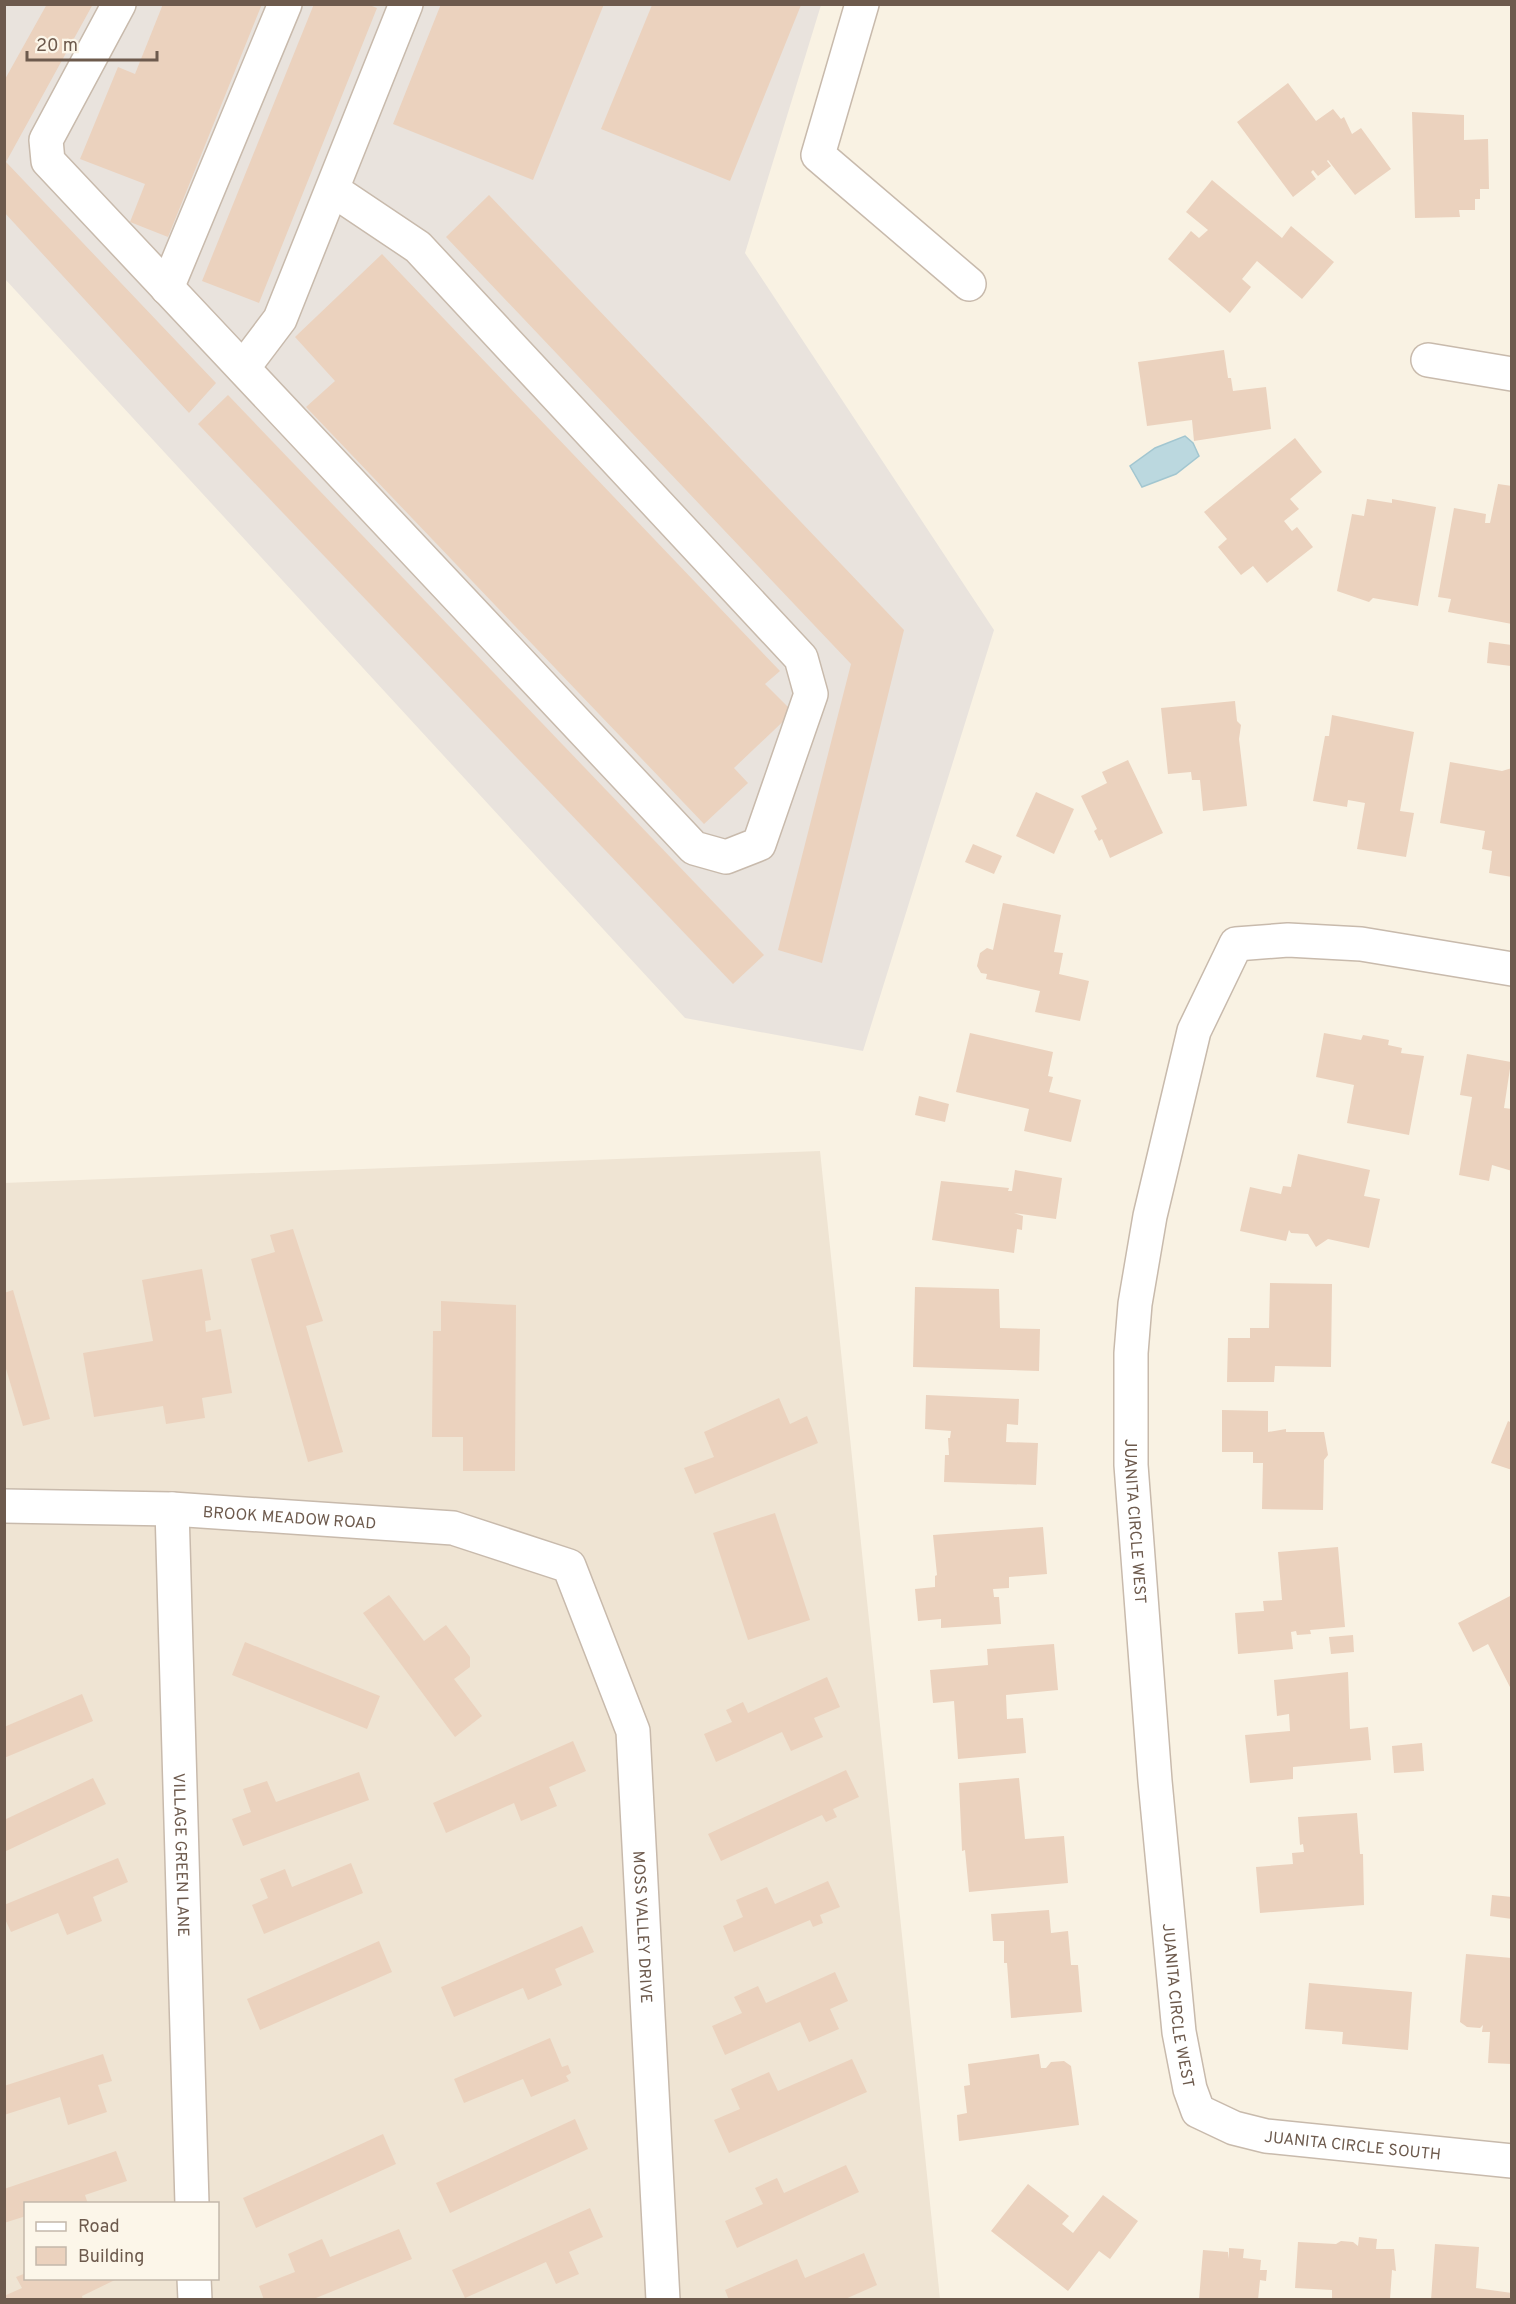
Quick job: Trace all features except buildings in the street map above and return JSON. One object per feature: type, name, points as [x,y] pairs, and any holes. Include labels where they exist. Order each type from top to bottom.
[{"type":"street","points":[[119,4],[46,140],[48,161],[694,848],[726,857],[759,844],[812,694],[801,658],[418,247],[333,190]]},
{"type":"street","points":[[167,288],[285,4]]},
{"type":"street","points":[[243,368],[280,319],[406,4]]},
{"type":"street","points":[[862,4],[818,155],[969,284]]},
{"type":"street","points":[[1428,360],[1512,374]]},
{"type":"street","name":"JUANITA CIRCLE WEST","points":[[1198,2111],[1190,2089],[1179,2032],[1155,1781],[1131,1465],[1131,1353],[1135,1304],[1150,1216],[1194,1030],[1236,944],[1288,940],[1361,944],[1512,969]]},
{"type":"street","name":"BROOK MEADOW ROAD","points":[[4,1506],[172,1509],[453,1528],[569,1566]]},
{"type":"street","name":"VILLAGE GREEN LANE","points":[[172,1509],[192,2202]]},
{"type":"street","name":"MOSS VALLEY DRIVE","points":[[569,1566],[633,1731],[663,2300]]},
{"type":"street","name":"JUANITA CIRCLE SOUTH","points":[[1198,2111],[1234,2128],[1266,2136],[1512,2161]]},
{"type":"street","points":[[194,2280],[195,2300]]},
{"type":"shaded area","points":[[5,5],[821,5],[745,253],[994,630],[863,1051],[685,1018],[5,279]]},
{"type":"shaded area","points":[[820,1151],[940,2299],[5,2299],[4,1183]]},
{"type":"water","points":[[1185,436],[1193,443],[1199,456],[1176,474],[1142,487],[1130,466],[1155,448]]}]
